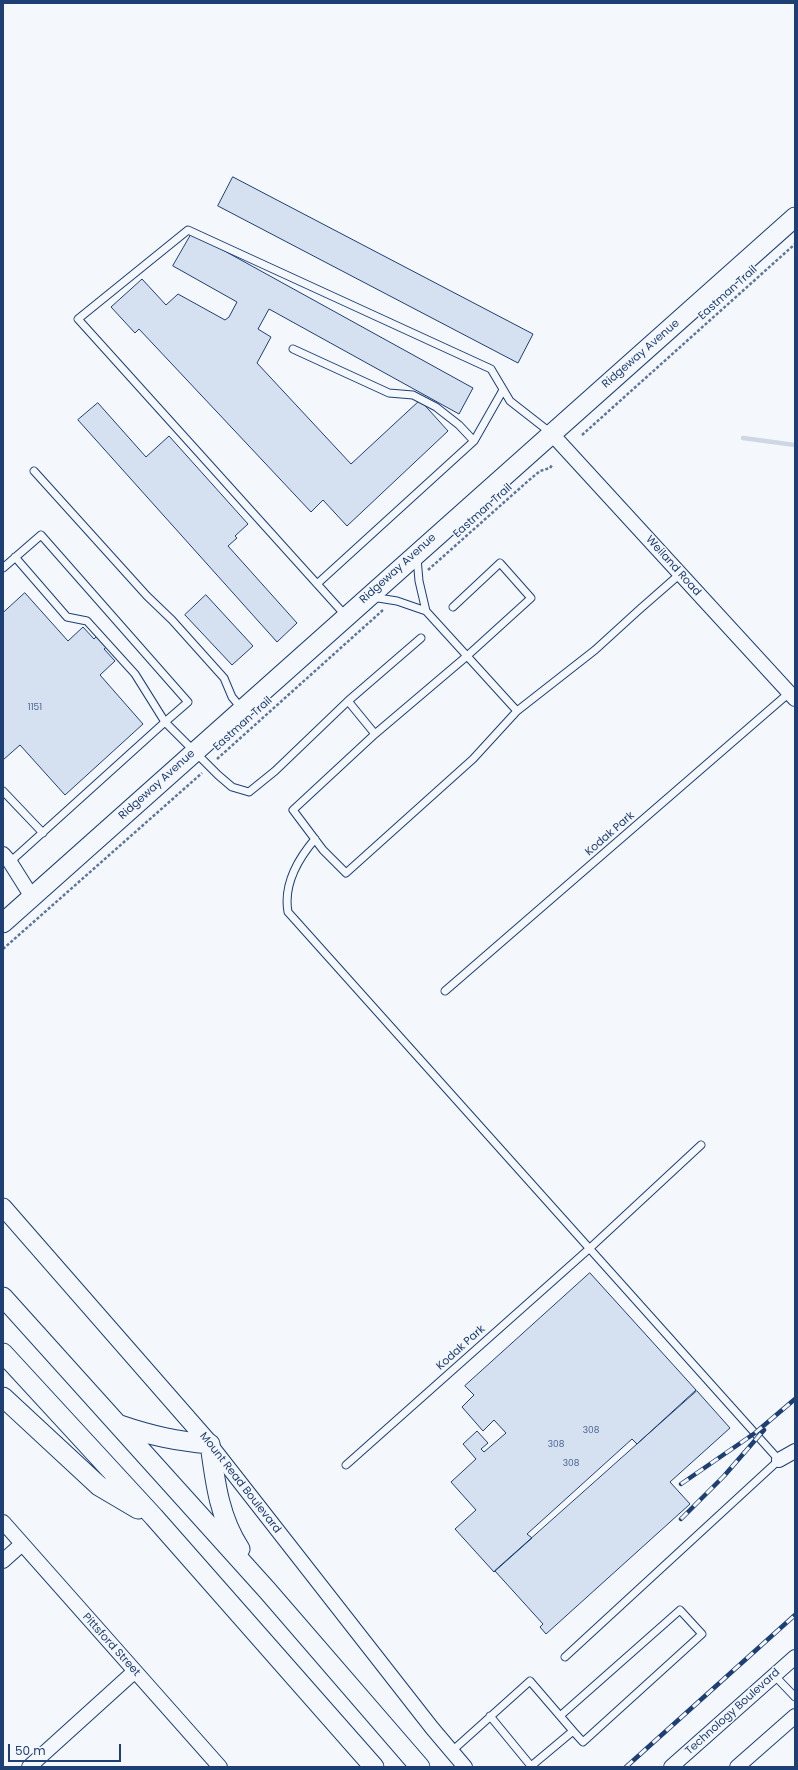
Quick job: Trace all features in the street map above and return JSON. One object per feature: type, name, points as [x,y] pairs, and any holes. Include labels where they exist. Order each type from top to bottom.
[{"type":"main road","name":"Ridgeway Avenue","points":[[7,916],[32,897],[417,552],[795,217]]},
{"type":"main road","points":[[3,1297],[267,1590],[420,1767]]},
{"type":"main road","points":[[3,1353],[154,1517],[374,1767]]},
{"type":"main road","points":[[3,1397],[99,1486],[154,1517]]},
{"type":"main road","points":[[119,1425],[154,1437],[210,1444],[220,1505],[231,1535],[267,1590]]},
{"type":"street","name":"Weiland Road","points":[[551,433],[792,696]]},
{"type":"street","points":[[7,858],[32,897]]},
{"type":"street","name":"Mount Read Boulevard","points":[[3,1208],[210,1444],[465,1767]]},
{"type":"street","points":[[779,1460],[795,1451]]},
{"type":"street","name":"Pittsford Street","points":[[3,1522],[220,1767]]},
{"type":"street","points":[[3,1561],[22,1544]]},
{"type":"street","name":"Technology Boulevard","points":[[671,1767],[795,1657]]},
{"type":"street","points":[[28,1767],[135,1671]]},
{"type":"street","points":[[737,1767],[795,1716]]},
{"type":"lane","points":[[346,616],[78,319],[188,230],[491,369],[510,401],[551,433]]},
{"type":"lane","points":[[293,349],[389,393],[413,395],[436,407],[459,425],[474,441]]},
{"type":"lane","points":[[317,584],[474,441],[503,390]]},
{"type":"lane","points":[[34,471],[147,596],[172,620],[224,678],[232,697],[242,709]]},
{"type":"lane","points":[[3,568],[41,535],[188,702],[43,833],[7,858]]},
{"type":"lane","points":[[417,552],[419,581],[426,611]]},
{"type":"lane","points":[[15,557],[67,616],[87,621],[135,674],[166,722],[209,766],[232,787],[250,792],[275,771],[348,701],[421,638]]},
{"type":"lane","points":[[453,607],[500,563],[531,598],[467,656],[375,734],[293,810],[315,839],[346,873],[473,759],[517,710],[595,650],[680,574]]},
{"type":"lane","points":[[368,596],[397,601],[426,611],[517,710]]},
{"type":"lane","name":"Kodak Park","points":[[445,991],[792,696]]},
{"type":"lane","points":[[348,701],[375,734]]},
{"type":"lane","points":[[3,791],[43,833]]},
{"type":"lane","points":[[315,839],[303,853],[293,872],[286,902],[288,912],[779,1460],[565,1657]]},
{"type":"lane","name":"Kodak Park","points":[[346,1465],[590,1248],[700,1145]]},
{"type":"lane","points":[[452,1751],[530,1681],[560,1716],[573,1731],[583,1742],[702,1634],[680,1610],[560,1716]]},
{"type":"lane","points":[[774,1675],[795,1697]]},
{"type":"lane","points":[[490,1716],[530,1766],[573,1731]]},
{"type":"path","name":"Eastman Trail","points":[[582,435],[795,244]]},
{"type":"path","name":"Eastman Trail","points":[[425,573],[528,481],[540,471],[550,468],[552,465]]},
{"type":"path","name":"Eastman Trail","points":[[3,949],[386,607]]},
{"type":"building","points":[[233,177],[533,334],[518,363],[218,206]]},
{"type":"building","points":[[192,233],[473,388],[459,414],[269,309],[258,329],[271,337],[257,363],[351,464],[420,400],[448,431],[347,526],[323,500],[311,512],[139,329],[135,333],[111,307],[142,279],[166,305],[178,294],[225,320],[229,317],[237,302],[173,266]]},
{"type":"building","points":[[98,403],[146,457],[169,436],[248,524],[235,536],[237,538],[228,546],[297,623],[277,642],[78,420]]},
{"type":"building","points":[[25,593],[68,641],[83,627],[94,639],[99,634],[109,645],[104,649],[115,661],[100,675],[143,724],[65,795],[20,745],[3,760],[3,613]]},
{"type":"building","points":[[206,595],[253,646],[232,665],[185,615]]},
{"type":"building","points":[[590,1273],[696,1390],[637,1444],[632,1439],[527,1534],[532,1538],[494,1572],[455,1529],[476,1510],[451,1482],[476,1459],[463,1444],[477,1431],[488,1443],[481,1449],[484,1452],[506,1433],[494,1420],[483,1431],[462,1407],[474,1395],[465,1386]]},
{"type":"building","points":[[697,1391],[730,1428],[670,1482],[690,1504],[546,1634],[540,1627],[543,1624],[495,1571]]},
{"type":"waterway","points":[[743,438],[795,445]]},
{"type":"railway","points":[[681,1484],[755,1433],[795,1399]]},
{"type":"railway","points":[[681,1519],[724,1476],[764,1430]]},
{"type":"railway","points":[[626,1767],[795,1615]]}]
